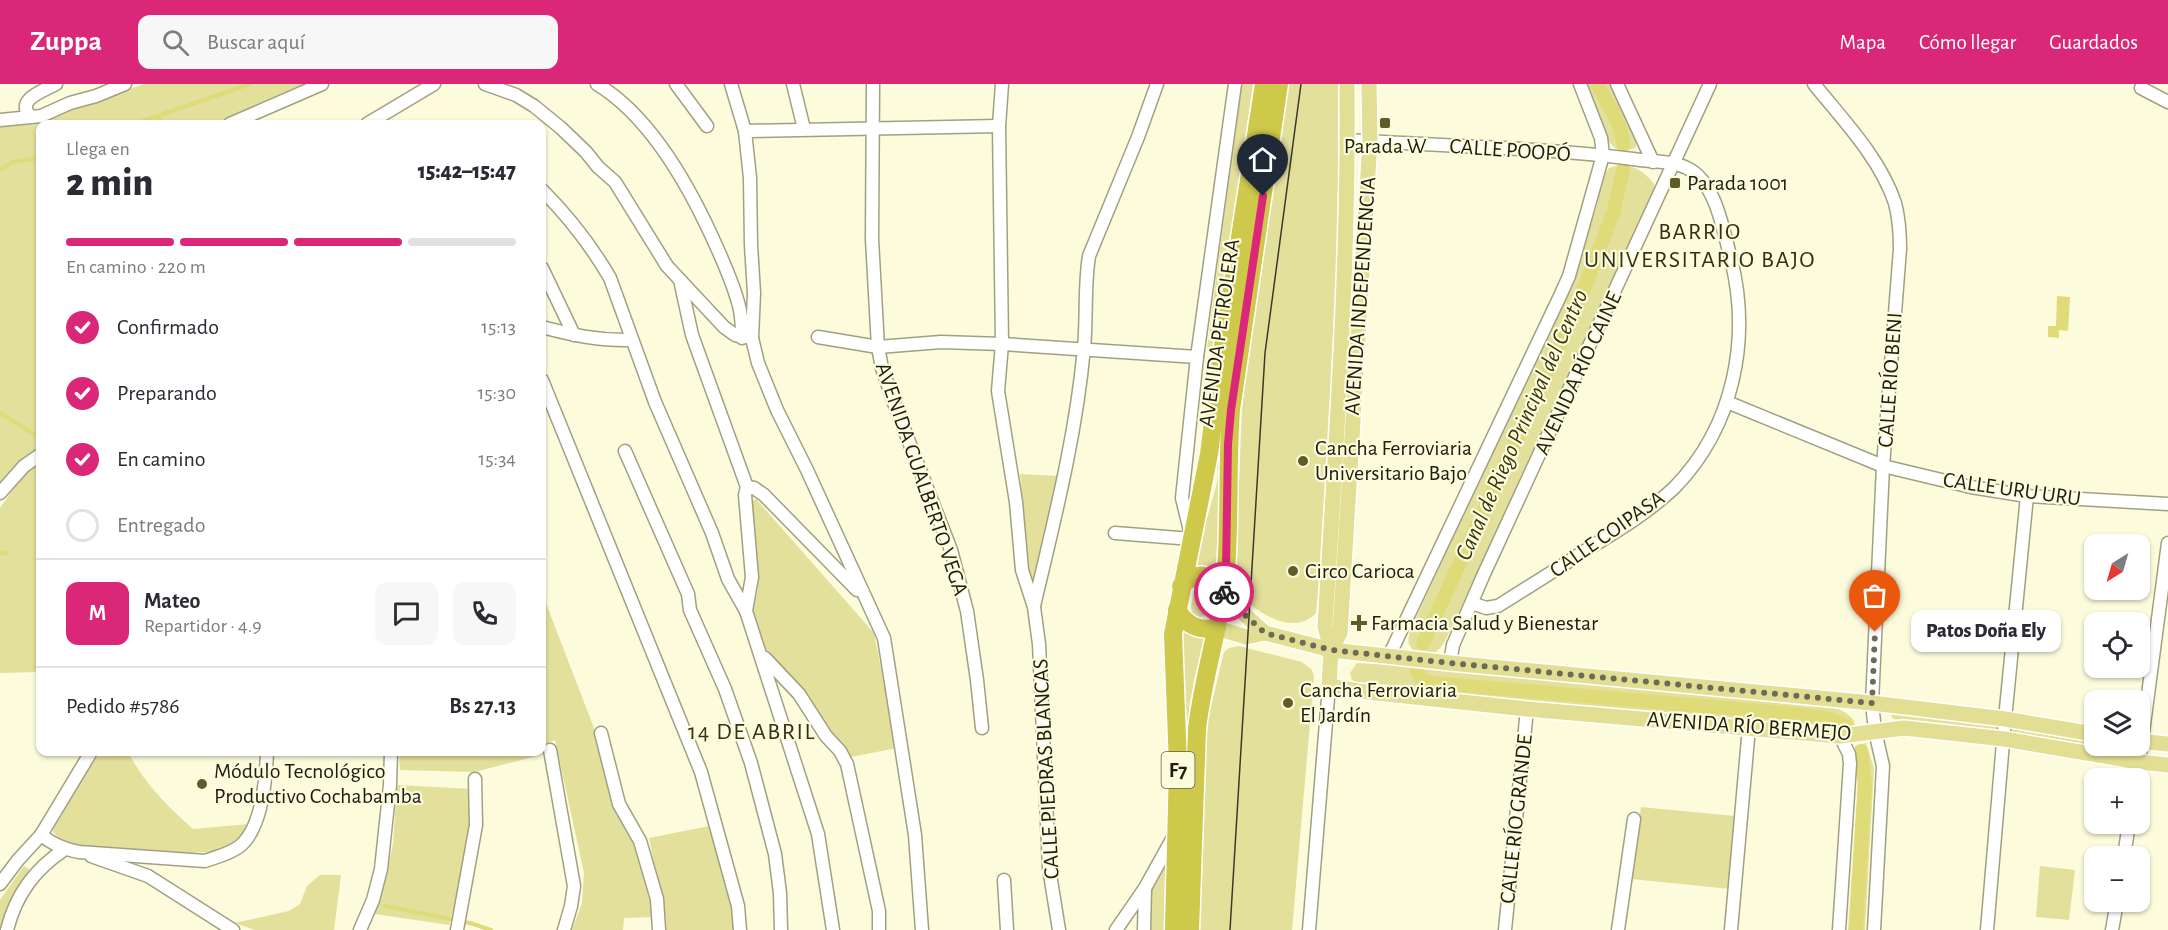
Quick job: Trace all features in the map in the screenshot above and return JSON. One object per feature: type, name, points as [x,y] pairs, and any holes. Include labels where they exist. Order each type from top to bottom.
[{"type":"highway","name":"AVENIDA PETROLERA","points":[[1181,586],[1209,454],[1222,350],[1264,84]]},
{"type":"highway","name":"AVENIDA PETROLERA","points":[[1223,590],[1226,570],[1228,444],[1231,410],[1279,84]]},
{"type":"highway","points":[[1181,586],[1188,580],[1204,576],[1212,578],[1223,590]]},
{"type":"highway","name":"F7","points":[[1174,930],[1178,765],[1173,634],[1181,586]]},
{"type":"highway","name":"F7","points":[[1190,930],[1197,729],[1200,702],[1223,590]]},
{"type":"highway","points":[[1177,610],[1189,625],[1198,628],[1217,628]]},
{"type":"main road","name":"AVENIDA INDEPENDENCIA","points":[[1329,686],[1331,650],[1326,626],[1342,355],[1347,84]]},
{"type":"main road","name":"AVENIDA INDEPENDENCIA","points":[[1331,650],[1340,633],[1370,141],[1369,84]]},
{"type":"main road","name":"AVENIDA RÍO BERMEJO","points":[[1223,590],[1232,603],[1265,633]]},
{"type":"main road","name":"AVENIDA RÍO BERMEJO","points":[[1217,628],[1246,637],[1265,633],[1331,650],[1872,703],[2005,719],[2084,732]]},
{"type":"main road","name":"AVENIDA RÍO BERMEJO","points":[[1329,686],[1527,709],[1840,736],[1904,728],[2004,739],[2168,765]]},
{"type":"main road","points":[[2150,742],[2168,744]]},
{"type":"street","points":[[31,117],[25,107],[28,100],[56,84]]},
{"type":"street","points":[[0,120],[41,116],[70,103],[96,96],[125,84]]},
{"type":"street","points":[[239,120],[322,84]]},
{"type":"street","points":[[374,120],[434,84]]},
{"type":"street","points":[[485,84],[516,95],[534,106],[586,152],[615,182],[667,266],[724,327],[747,338]]},
{"type":"street","points":[[597,84],[610,92],[649,130],[704,216],[732,284],[747,338],[777,410],[884,638],[915,835],[922,930]]},
{"type":"street","points":[[676,84],[707,126]]},
{"type":"street","points":[[731,84],[745,131],[750,178],[754,293],[747,338]]},
{"type":"street","points":[[793,84],[804,129]]},
{"type":"street","name":"AVENIDA GUALBERTO VEGA","points":[[873,84],[872,239],[878,347],[882,368],[894,403],[951,550],[967,611],[982,728]]},
{"type":"street","points":[[1002,84],[999,126],[1002,344],[998,392],[1016,502],[1022,570],[1034,607]]},
{"type":"street","points":[[1034,607],[1066,470],[1084,348],[1086,275],[1089,256],[1138,137],[1157,84]]},
{"type":"street","points":[[1115,532],[1192,539],[1182,498],[1197,357],[1235,84]]},
{"type":"street","points":[[1389,656],[1569,276],[1603,155],[1600,138],[1580,84]]},
{"type":"street","points":[[1617,84],[1653,162]]},
{"type":"street","points":[[1673,164],[1710,84]]},
{"type":"street","name":"CALLE RÍO BENI","points":[[1814,84],[1869,155],[1894,202],[1899,223],[1900,249],[1883,466],[1872,703]]},
{"type":"street","points":[[2141,88],[2168,102]]},
{"type":"street","points":[[745,131],[999,126]]},
{"type":"street","name":"CALLE POOPÓ","points":[[1347,140],[1603,155],[1673,164]]},
{"type":"street","name":"AVENIDA RÍO CAINE","points":[[1450,663],[1453,645],[1673,164]]},
{"type":"street","name":"CALLE COIPASA","points":[[1472,603],[1486,608],[1498,606],[1648,510],[1675,486],[1716,429],[1727,402],[1738,347],[1740,319],[1735,276],[1723,227],[1707,185],[1695,173],[1673,164]]},
{"type":"street","points":[[546,194],[602,265],[617,296],[655,402],[712,533],[728,579],[746,611],[818,834],[833,930]]},
{"type":"street","points":[[546,276],[574,335]]},
{"type":"street","points":[[679,278],[693,335],[747,487],[745,495],[752,578],[746,611]]},
{"type":"street","points":[[546,328],[606,341],[632,340]]},
{"type":"street","points":[[818,337],[878,347],[941,342],[1084,348],[1197,357]]},
{"type":"street","points":[[546,390],[701,772],[736,897],[741,930]]},
{"type":"street","name":"CALLE URU URU","points":[[1727,402],[1883,466],[1971,487],[2027,495],[2168,504]]},
{"type":"street","points":[[625,451],[688,594],[690,610],[725,689],[751,763],[775,854],[780,893],[781,930]]},
{"type":"street","points":[[0,493],[24,466],[36,458]]},
{"type":"street","points":[[747,487],[754,488],[764,495],[863,597]]},
{"type":"street","points":[[1988,930],[2005,719],[2027,495]]},
{"type":"street","points":[[2147,690],[2168,543]]},
{"type":"street","name":"CALLE PIEDRAS BLANCAS","points":[[1034,607],[1039,644],[1049,868],[1059,930]]},
{"type":"street","points":[[760,654],[799,694],[847,764],[879,911],[879,930]]},
{"type":"street","name":"AVENIDA INDEPENDENCIA","points":[[1310,930],[1329,686]]},
{"type":"street","points":[[1872,703],[1875,731],[1883,766],[1874,930]]},
{"type":"street","name":"CALLE RÍO GRANDE","points":[[1505,930],[1527,709]]},
{"type":"street","points":[[1731,930],[1749,727]]},
{"type":"street","points":[[601,734],[619,804],[640,841],[657,899],[659,930]]},
{"type":"street","points":[[1839,930],[1850,764],[1849,754],[1840,736]]},
{"type":"street","points":[[550,750],[574,885],[564,930]]},
{"type":"street","points":[[0,884],[40,835],[89,756]]},
{"type":"street","points":[[79,852],[205,861],[240,847],[250,834],[257,816],[266,780],[267,756]]},
{"type":"street","points":[[360,930],[373,900],[381,868],[391,756]]},
{"type":"street","points":[[2138,768],[2139,756]]},
{"type":"street","points":[[457,930],[476,825],[475,779]]},
{"type":"street","points":[[1618,930],[1634,819]]},
{"type":"street","points":[[1116,930],[1145,888],[1176,831]]},
{"type":"street","points":[[40,835],[65,849],[148,876],[233,930]]},
{"type":"street","points":[[7,930],[14,907],[34,873],[65,849]]},
{"type":"street","points":[[1004,880],[1007,930]]},
{"type":"street","points":[[1144,930],[1145,888]]},
{"type":"street","points":[[2112,930],[2115,912]]},
{"type":"shaded area","points":[[144,84],[317,84],[230,120],[45,120]]},
{"type":"shaded area","points":[[1241,84],[1253,84],[1215,351],[1207,350]]},
{"type":"shaded area","points":[[1286,84],[1338,84],[1338,269],[1323,544],[1316,613],[1307,620],[1296,623],[1274,619],[1253,607],[1236,592],[1235,583],[1242,407],[1259,287],[1259,254]]},
{"type":"shaded area","points":[[1586,84],[1610,84],[1636,142],[1636,147],[1622,150],[1610,143]]},
{"type":"shaded area","points":[[36,124],[36,451],[23,460],[0,484],[0,125]]},
{"type":"shaded area","points":[[1619,165],[1634,168],[1647,176],[1654,184],[1653,197],[1447,637],[1434,653],[1418,653],[1409,644],[1410,631],[1572,281],[1597,206],[1602,179],[1609,168]]},
{"type":"shaded area","points":[[2057,296],[2070,297],[2068,331],[2059,330],[2059,338],[2048,337],[2048,326],[2056,326]]},
{"type":"shaded area","points":[[1222,386],[1218,573],[1196,567],[1195,561],[1217,483],[1218,472],[1214,457]]},
{"type":"shaded area","points":[[36,465],[36,672],[0,673],[0,508],[23,475]]},
{"type":"shaded area","points":[[1020,474],[1059,476],[1034,580],[1030,579]]},
{"type":"shaded area","points":[[756,499],[874,633],[897,748],[851,757],[769,658],[753,612],[758,589],[752,504]]},
{"type":"shaded area","points":[[1201,582],[1212,589],[1208,614],[1198,618],[1192,614],[1191,607],[1195,586]]},
{"type":"shaded area","points":[[546,603],[594,728],[611,784],[639,851],[655,917],[624,918],[623,930],[572,930],[582,903],[584,873],[555,740],[546,744]]},
{"type":"shaded area","points":[[1181,630],[1197,636],[1207,635],[1195,676],[1189,708],[1186,883]]},
{"type":"shaded area","points":[[1239,646],[1302,662],[1312,670],[1314,677],[1292,930],[1198,930],[1205,732],[1224,652],[1229,648]]},
{"type":"shaded area","points":[[1357,663],[1434,667],[1804,703],[1839,709],[1855,722],[1833,728],[1462,697],[1358,683],[1352,680],[1350,673]]},
{"type":"shaded area","points":[[1890,713],[1997,724],[1997,730],[1893,719]]},
{"type":"shaded area","points":[[2012,729],[2084,741],[2084,746],[2011,733]]},
{"type":"shaded area","points":[[1866,743],[1874,768],[1865,930],[1848,930],[1858,771],[1855,746]]},
{"type":"shaded area","points":[[98,756],[130,756],[141,774],[157,793],[193,829],[249,824],[243,834],[231,845],[208,852],[114,850],[89,847],[63,840],[52,829],[69,797]]},
{"type":"shaded area","points":[[399,756],[536,756],[475,772],[400,770]]},
{"type":"shaded area","points":[[397,785],[473,789],[464,870],[449,925],[375,914],[386,879],[393,843]]},
{"type":"shaded area","points":[[1641,807],[1735,816],[1730,889],[1632,879]]},
{"type":"shaded area","points":[[714,825],[734,907],[735,930],[666,930],[649,838]]},
{"type":"shaded area","points":[[24,866],[29,869],[26,877],[0,930],[0,900]]},
{"type":"shaded area","points":[[2040,866],[2075,870],[2069,920],[2036,917]]},
{"type":"shaded area","points":[[1165,867],[1167,871],[1166,930],[1149,930],[1152,890]]},
{"type":"shaded area","points":[[320,875],[341,875],[334,930],[255,930],[235,923],[289,911],[300,904],[307,886]]},
{"type":"waterway","points":[[146,120],[250,84]]},
{"type":"waterway","name":"Canal de Riego Principal del Centro","points":[[1597,84],[1617,121],[1623,145]]},
{"type":"waterway","points":[[158,116],[160,120]]},
{"type":"waterway","points":[[0,170],[13,162],[36,159]]},
{"type":"waterway","name":"Canal de Riego Principal del Centro","points":[[1423,643],[1576,310],[1613,213],[1623,170]]},
{"type":"waterway","points":[[0,413],[36,436]]},
{"type":"waterway","points":[[0,554],[7,553]]},
{"type":"waterway","name":"Canal de Riego Principal del Centro","points":[[1417,672],[1422,679],[1430,683],[1787,713],[1836,721],[1850,729]]},
{"type":"waterway","name":"Canal de Riego Principal del Centro","points":[[1856,930],[1865,784],[1861,751]]},
{"type":"waterway","points":[[385,906],[470,923],[491,930]]},
{"type":"tram line","points":[[1230,930],[1265,353],[1301,84]]},
{"type":"way so far","points":[[1224,592],[1232,603],[1265,633],[1331,650],[1872,703],[1875,632]]},
{"type":"place","name":"Parada W","points":[[1385,123]]},
{"type":"place","name":"Parada 1001","points":[[1675,183]]},
{"type":"place","name":"Cancha Ferroviaria Universitario Bajo","points":[[1303,461]]},
{"type":"place","name":"Circo Carioca","points":[[1293,571]]},
{"type":"place","name":"Farmacia Salud y Bienestar","points":[[1359,623]]},
{"type":"place","name":"Patos Doña Ely","points":[[1875,632]]},
{"type":"place","name":"Cancha Ferroviaria El Jardín","points":[[1288,703]]},
{"type":"place","name":"Módulo Tecnológico Productivo Cochabamba","points":[[202,784]]},
{"type":"district","name":"BARRIO UNIVERSITARIO BAJO","points":[[1700,246]]},
{"type":"district","name":"14 DE ABRIL","points":[[752,732]]},
{"type":"route","points":[[1224,592],[1231,410],[1263,196]]}]
